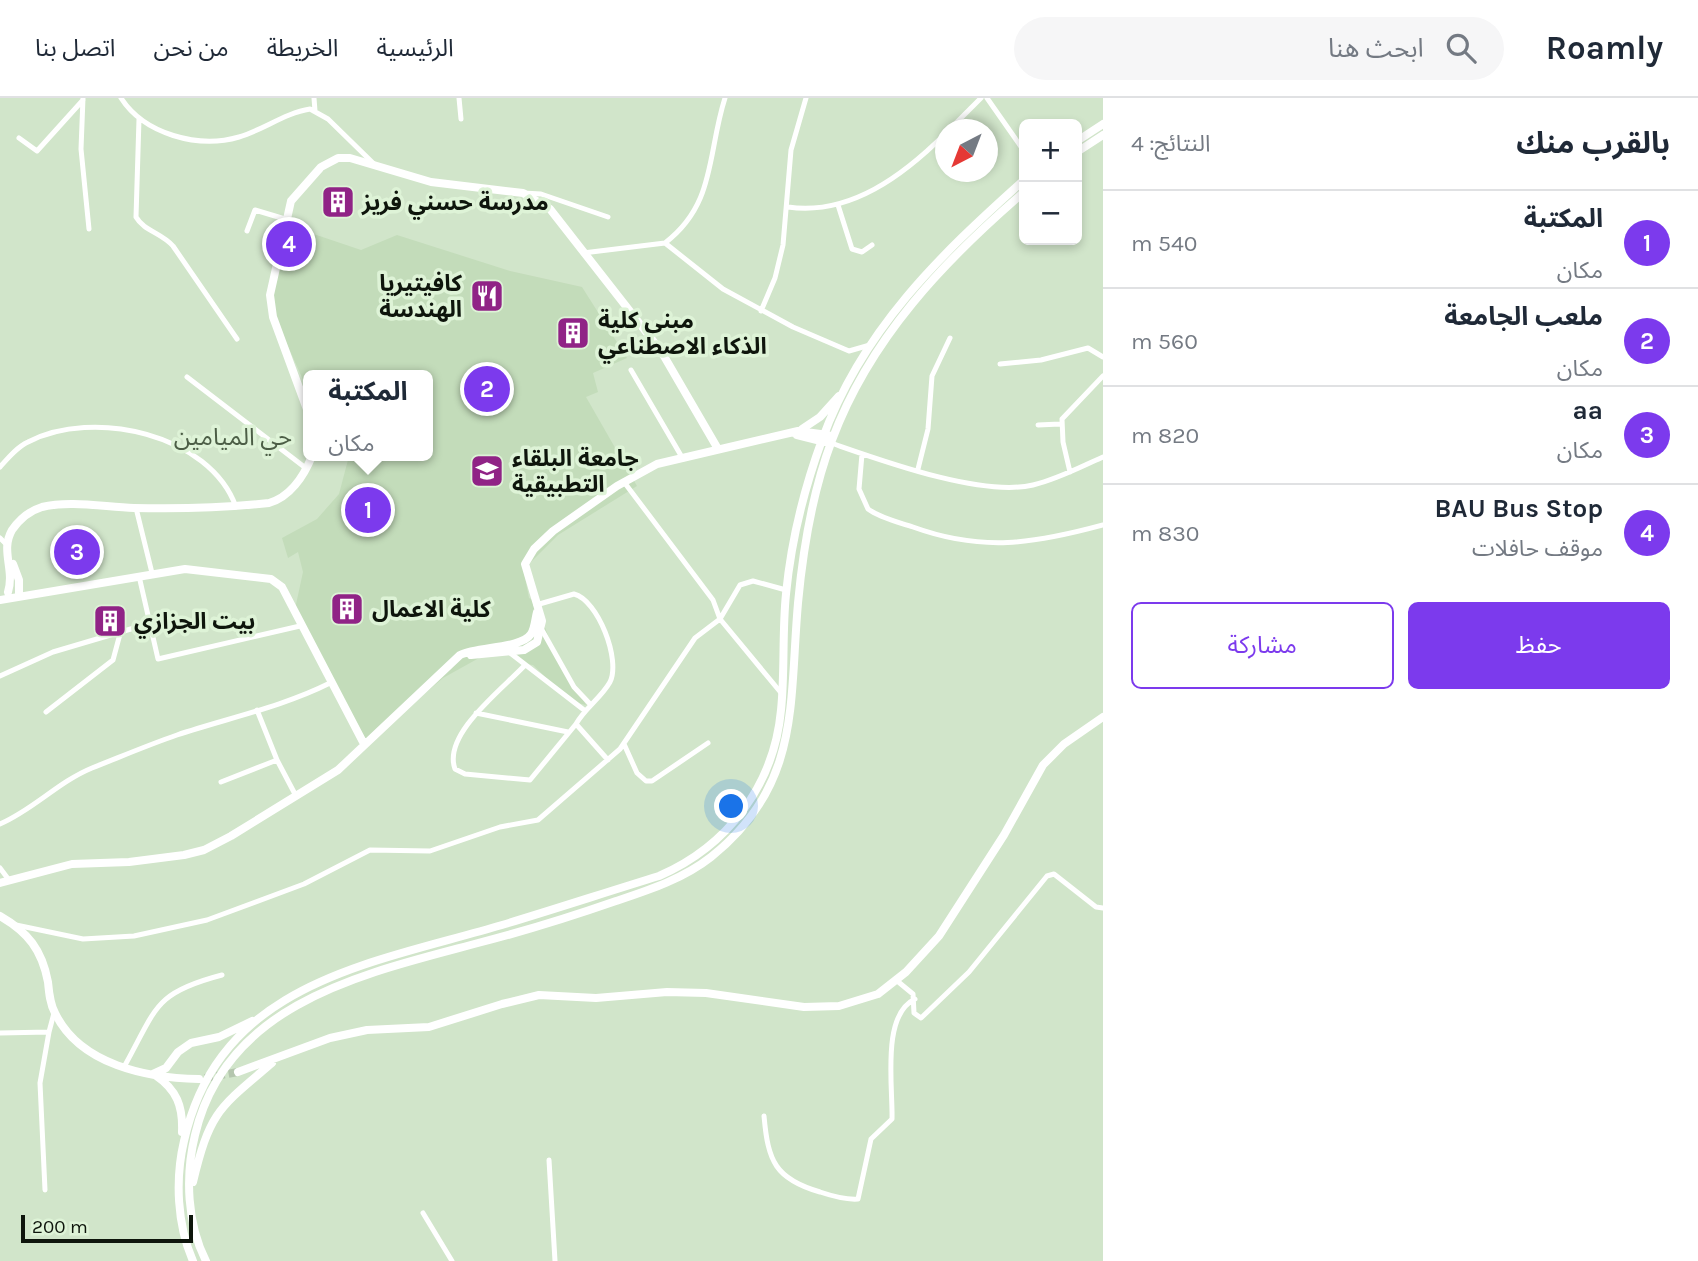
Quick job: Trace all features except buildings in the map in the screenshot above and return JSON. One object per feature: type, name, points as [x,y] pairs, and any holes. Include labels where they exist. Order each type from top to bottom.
[{"type":"street","points":[[121,98],[139,119],[175,136],[226,139],[239,137],[304,110],[315,111],[328,119],[374,164]]},
{"type":"street","points":[[314,98],[315,111]]},
{"type":"street","points":[[459,98],[461,119]]},
{"type":"street","points":[[583,253],[665,243],[689,223],[700,205],[725,98]]},
{"type":"street","points":[[761,311],[777,271],[788,207],[792,150],[806,98]]},
{"type":"street","points":[[960,119],[981,98]]},
{"type":"street","points":[[987,98],[1019,144]]},
{"type":"street","points":[[19,138],[37,152],[83,99]]},
{"type":"street","points":[[83,99],[81,149],[89,229]]},
{"type":"street","points":[[139,119],[135,217],[143,226],[164,237],[173,246],[237,340]]},
{"type":"street","points":[[1082,138],[1103,124]]},
{"type":"street","points":[[1082,149],[1103,135]]},
{"type":"street","points":[[788,207],[816,210],[838,205],[895,177],[919,160],[935,144]]},
{"type":"street","points":[[303,396],[269,303],[285,219],[296,193],[321,167],[338,158],[374,164],[432,182],[541,194],[608,217]]},
{"type":"street","points":[[206,1261],[196,1237],[190,1195],[193,1143],[206,1100],[235,1057],[270,1022],[312,995],[333,986],[506,936],[671,881],[712,857],[752,816],[773,781],[788,734],[802,570],[828,439],[848,386],[870,345],[900,302],[927,270],[1022,182]]},
{"type":"street","points":[[523,192],[550,209],[661,351],[718,449]]},
{"type":"street","points":[[181,1151],[197,1096],[226,1050],[255,1020],[289,995],[329,976],[431,943],[502,925],[659,876],[681,866],[709,846],[740,816],[762,782],[776,744],[782,694],[786,590],[798,519],[815,462],[877,351],[911,303],[980,230],[1019,196]]},
{"type":"street","points":[[838,205],[852,249],[862,252],[872,245]]},
{"type":"street","points":[[247,231],[255,210],[285,219]]},
{"type":"street","points":[[665,243],[723,289],[761,311],[843,349],[853,351],[870,345]]},
{"type":"street","points":[[918,469],[928,429],[932,376],[950,338]]},
{"type":"street","points":[[1000,364],[1041,359],[1088,348],[1093,348],[1103,357]]},
{"type":"street","points":[[631,370],[682,458]]},
{"type":"street","points":[[1070,472],[1060,424],[1067,412],[1103,376]]},
{"type":"street","points":[[187,377],[307,469]]},
{"type":"street","points":[[799,433],[820,417],[848,386]]},
{"type":"street","points":[[1038,425],[1060,424]]},
{"type":"street","points":[[0,467],[30,440],[102,425],[148,435],[198,457],[221,476],[236,507]]},
{"type":"street","points":[[799,433],[811,444],[815,462]]},
{"type":"street","points":[[590,704],[574,687],[542,630],[524,568],[527,557],[553,531],[624,482],[657,464],[799,433],[828,439],[862,454],[993,488],[1032,485],[1103,457]]},
{"type":"street","points":[[862,454],[859,489],[868,509],[944,538],[976,543],[1033,542],[1103,525]]},
{"type":"street","points":[[3,596],[11,577],[4,544],[20,521],[42,507],[236,507],[278,500],[307,469],[310,461]]},
{"type":"street","points":[[624,482],[713,600],[720,619],[782,694]]},
{"type":"street","points":[[136,508],[152,573]]},
{"type":"street","points":[[4,544],[18,575],[19,593]]},
{"type":"street","points":[[3,596],[185,569],[271,579],[282,587],[300,626],[364,744]]},
{"type":"street","points":[[138,575],[158,659],[300,626]]},
{"type":"street","points":[[0,918],[16,925],[83,939],[101,939],[207,920],[304,884],[370,850],[430,851],[500,827],[538,820],[624,744],[695,638],[720,619],[735,591],[746,582],[763,583],[786,590]]},
{"type":"street","points":[[525,665],[465,726],[453,762],[455,769],[465,775],[530,780],[610,681],[615,662],[589,602],[574,594],[536,608]]},
{"type":"street","points":[[0,868],[5,882],[72,864],[129,862],[204,850],[338,770],[455,660],[471,649],[525,640],[532,633],[536,608]]},
{"type":"street","points":[[0,676],[53,652],[151,623]]},
{"type":"street","points":[[455,660],[482,653],[508,652],[531,647],[542,630]]},
{"type":"street","points":[[46,712],[113,660],[117,639],[122,632]]},
{"type":"street","points":[[508,652],[584,710]]},
{"type":"street","points":[[0,824],[87,770],[174,736],[300,698],[330,683]]},
{"type":"street","points":[[257,710],[276,760],[296,796]]},
{"type":"street","points":[[476,713],[568,732]]},
{"type":"street","points":[[238,1072],[352,1033],[429,1027],[502,1003],[539,995],[596,998],[667,992],[706,993],[757,1003],[839,1006],[878,994],[915,964],[954,914],[1004,835],[1042,765],[1064,744],[1103,717]]},
{"type":"street","points":[[576,724],[608,760]]},
{"type":"street","points":[[624,744],[636,773],[646,782],[652,781],[708,743]]},
{"type":"street","points":[[222,782],[276,760]]},
{"type":"street","points":[[897,980],[908,988],[915,999],[914,1013],[921,1018],[970,972],[1047,876],[1054,874],[1096,907],[1103,908]]},
{"type":"street","points":[[16,925],[32,940],[42,959],[54,1013],[78,1043],[98,1057],[124,1067],[170,1079],[199,1079]]},
{"type":"street","points":[[502,925],[506,936]]},
{"type":"street","points":[[124,1067],[167,996],[189,984],[222,975]]},
{"type":"street","points":[[764,1116],[766,1139],[780,1174],[804,1188],[858,1199],[871,1139],[892,1119],[893,1036],[898,1016],[915,999]]},
{"type":"street","points":[[45,1190],[40,1083],[54,1013]]},
{"type":"street","points":[[152,1074],[169,1064],[178,1052],[191,1042],[214,1038],[255,1020]]},
{"type":"street","points":[[0,1032],[49,1032]]},
{"type":"street","points":[[214,1038],[226,1050]]},
{"type":"street","points":[[190,1195],[201,1151],[216,1114],[235,1093],[279,1057]]},
{"type":"street","points":[[169,1064],[170,1079],[182,1112],[180,1211],[193,1261]]},
{"type":"street","points":[[549,1160],[555,1261]]},
{"type":"street","points":[[423,1213],[452,1261]]},
{"type":"shaded area","name":"جامعة البلقاء التطبيقية","points":[[284,224],[361,250],[397,235],[510,271],[582,287],[627,358],[593,373],[598,392],[586,397],[637,486],[558,535],[531,562],[524,573],[529,598],[535,601],[549,638],[586,705],[570,701],[533,665],[525,664],[509,653],[488,653],[443,678],[368,742],[339,698],[295,609],[303,572],[298,552],[288,558],[282,538],[317,519],[339,494],[348,461],[433,461],[433,370],[303,370],[303,380],[269,304]]},
{"type":"tunnel","points":[[205,1078],[238,1072]]},
{"type":"place","name":"مدرسة حسني فريز","points":[[338,202]]},
{"type":"place","name":"BAU Bus Stop","points":[[289,244]]},
{"type":"place","name":"كافيتيريا الهندسة","points":[[487,296]]},
{"type":"place","name":"مبنى كلية الذكاء الاصطناعي","points":[[573,333]]},
{"type":"place","name":"ملعب الجامعة","points":[[487,389]]},
{"type":"place","name":"جامعة البلقاء التطبيقية","points":[[487,471]]},
{"type":"place","name":"المكتبة","points":[[368,510]]},
{"type":"place","name":"aa","points":[[77,552]]},
{"type":"place","name":"كلية الاعمال","points":[[347,609]]},
{"type":"place","name":"بيت الجزازي","points":[[110,621]]},
{"type":"district","name":"حي الميامين","points":[[233,437]]}]
